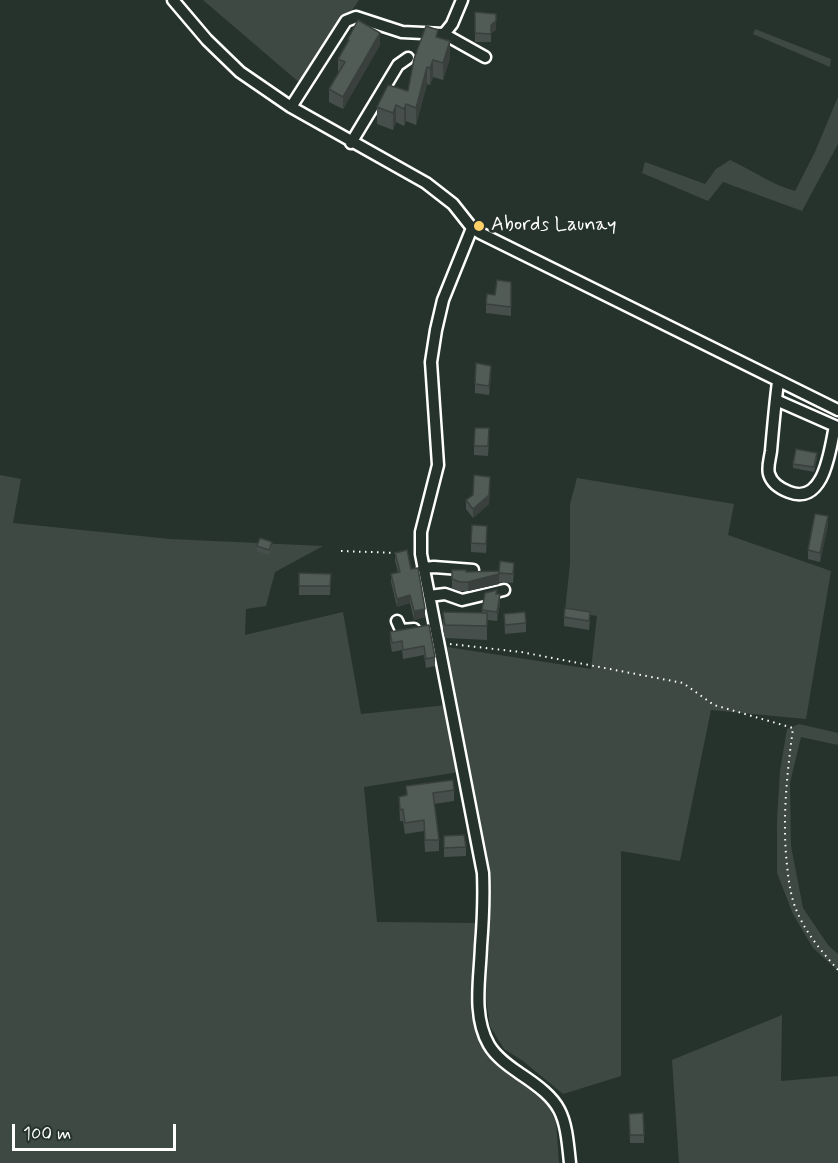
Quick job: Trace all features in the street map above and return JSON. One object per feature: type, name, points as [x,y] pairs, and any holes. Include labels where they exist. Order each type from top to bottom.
[{"type":"street","points":[[173,0],[207,40],[240,72],[291,107],[351,143],[426,183],[453,204],[472,228],[838,410]]},
{"type":"street","points":[[444,34],[452,24],[462,0]]},
{"type":"street","points":[[291,107],[346,21],[356,17],[402,32],[444,34],[485,57]]},
{"type":"street","points":[[351,143],[398,65],[408,58]]},
{"type":"street","points":[[472,228],[443,300],[436,330],[431,362],[438,465],[422,532],[421,554],[483,873],[484,901],[478,1003],[480,1026],[490,1047],[507,1064],[545,1090],[559,1108],[566,1126],[570,1163]]},
{"type":"street","points":[[776,400],[835,426],[826,469],[821,480],[805,494],[794,494],[784,490],[777,486],[770,476],[769,464],[776,400],[778,382]]},
{"type":"street","points":[[423,568],[472,570]]},
{"type":"street","points":[[429,596],[445,594],[462,605],[504,590]]},
{"type":"street","points":[[397,621],[399,628],[403,631],[434,624]]},
{"type":"path","points":[[341,551],[398,553]]},
{"type":"path","points":[[438,643],[521,652],[683,683],[714,705],[793,728],[786,780],[784,834],[790,897],[800,919],[816,944],[838,970]]},
{"type":"shaded area","points":[[203,0],[359,0],[301,84]]},
{"type":"shaded area","points":[[755,29],[831,59],[830,67],[753,34]]},
{"type":"shaded area","points":[[838,97],[838,144],[802,211],[723,182],[708,201],[642,173],[645,162],[705,184],[716,169],[730,160],[795,191],[815,152]]},
{"type":"shaded area","points":[[0,475],[21,479],[13,523],[170,539],[323,546],[275,572],[266,606],[246,609],[245,635],[343,612],[361,714],[447,705],[459,772],[364,787],[377,922],[477,923],[471,1013],[475,1029],[490,1058],[546,1101],[556,1122],[559,1163],[0,1163]]},
{"type":"shaded area","points":[[577,478],[734,504],[728,535],[831,571],[806,719],[711,710],[680,861],[621,851],[621,1076],[563,1094],[523,1061],[504,1049],[490,1026],[486,999],[488,859],[447,647],[591,669],[597,616],[565,611],[570,564],[570,504]]},
{"type":"shaded area","points":[[799,724],[838,733],[838,745],[801,737],[790,783],[791,846],[803,908],[828,945],[838,954],[838,968],[836,969],[813,948],[793,914],[777,873],[780,771],[787,729]]},
{"type":"shaded area","points":[[782,1015],[781,1081],[838,1076],[838,1163],[679,1163],[672,1060]]},
{"type":"building","points":[[475,12],[496,14],[496,21],[491,25],[491,34],[475,33]]},
{"type":"building","points":[[358,20],[380,33],[343,97],[329,89],[345,62],[338,59]]},
{"type":"building","points":[[426,26],[438,30],[436,37],[450,41],[443,63],[433,60],[430,68],[427,67],[416,108],[406,104],[404,109],[396,105],[393,113],[377,107],[388,85],[408,91],[414,59]]},
{"type":"building","points":[[497,280],[511,282],[511,307],[486,304],[487,294],[495,295]]},
{"type":"building","points":[[476,363],[491,366],[489,386],[475,384]]},
{"type":"building","points":[[475,428],[489,428],[488,446],[474,446]]},
{"type":"building","points":[[796,449],[817,453],[814,467],[793,464]]},
{"type":"building","points":[[474,475],[490,477],[489,495],[473,509],[466,500],[473,495]]},
{"type":"building","points":[[815,514],[828,516],[820,553],[808,550]]},
{"type":"building","points":[[472,525],[487,526],[486,544],[471,543]]},
{"type":"building","points":[[260,538],[272,542],[269,550],[257,546]]},
{"type":"building","points":[[407,550],[411,569],[418,568],[425,609],[414,611],[410,595],[397,599],[391,574],[400,572],[395,553]]},
{"type":"building","points":[[500,561],[514,563],[513,574],[499,573]]},
{"type":"building","points":[[452,570],[499,571],[499,574],[460,582],[452,579]]},
{"type":"building","points":[[299,573],[331,574],[330,586],[299,586]]},
{"type":"building","points":[[497,590],[496,594],[500,594],[497,612],[482,610],[485,593]]},
{"type":"building","points":[[565,608],[590,612],[589,621],[564,617]]},
{"type":"building","points":[[443,612],[487,613],[487,626],[445,625]]},
{"type":"building","points":[[525,612],[526,623],[505,625],[504,614]]},
{"type":"building","points":[[429,625],[435,657],[426,659],[424,646],[403,650],[402,641],[392,643],[390,632]]},
{"type":"building","points":[[453,780],[454,790],[433,793],[439,840],[425,840],[424,820],[405,823],[403,809],[400,810],[399,797],[407,795],[406,786]]},
{"type":"building","points":[[464,835],[466,847],[444,848],[444,836]]},
{"type":"building","points":[[643,1113],[644,1135],[630,1135],[629,1114]]},
{"type":"place","name":"Abords Launay","points":[[479,226]]}]
